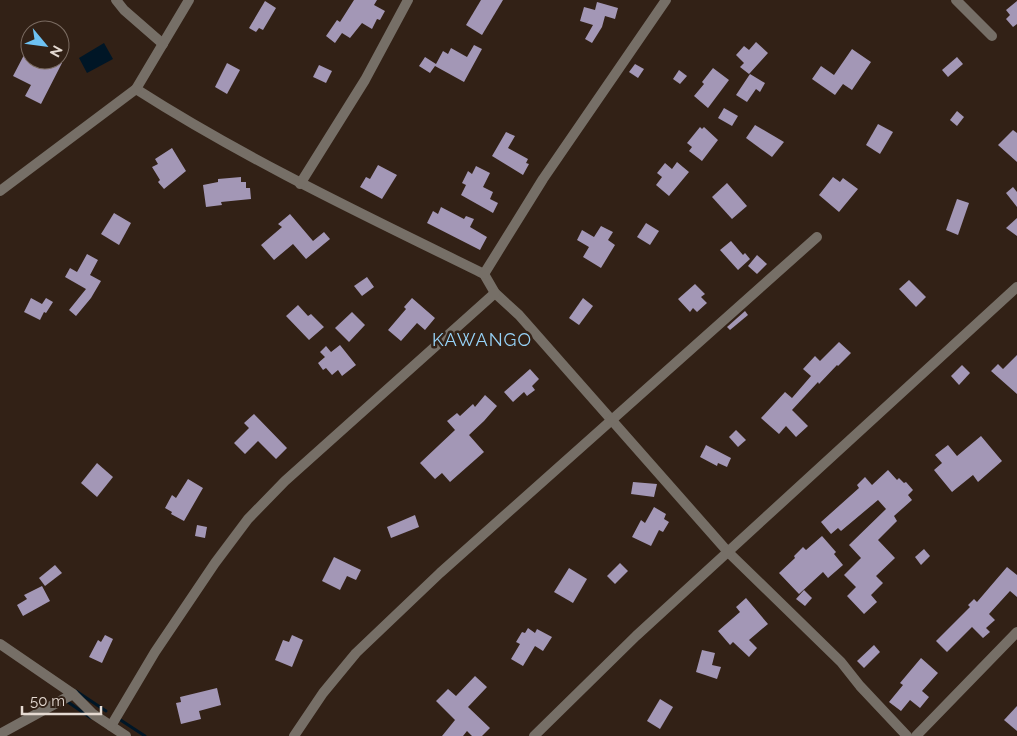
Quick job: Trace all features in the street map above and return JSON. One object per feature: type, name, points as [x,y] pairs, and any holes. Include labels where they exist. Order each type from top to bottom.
[{"type":"street","points":[[116,0],[124,10],[163,44]]},
{"type":"street","points":[[0,191],[136,89],[189,0]]},
{"type":"street","points":[[300,184],[365,80],[408,0]]},
{"type":"street","points":[[484,274],[543,179],[666,0]]},
{"type":"street","points":[[956,0],[992,36]]},
{"type":"street","points":[[136,89],[179,116],[300,184],[484,274],[495,294],[519,315],[728,552],[841,662],[860,686],[907,736]]},
{"type":"street","points":[[294,736],[323,693],[356,653],[440,573],[817,237]]},
{"type":"street","points":[[534,736],[636,636],[1017,287]]},
{"type":"street","points":[[111,726],[160,644],[227,545],[248,519],[291,475],[495,294]]},
{"type":"street","points":[[916,736],[1017,632]]},
{"type":"street","points":[[0,644],[73,694],[93,714],[126,736]]},
{"type":"street","points":[[0,734],[73,694]]},
{"type":"water","points":[[104,43],[113,59],[87,73],[79,58]]},
{"type":"building","points":[[354,0],[377,0],[374,5],[385,11],[380,20],[377,19],[372,29],[362,23],[350,38],[342,33],[335,43],[326,36],[337,20],[340,22]]},
{"type":"building","points":[[481,0],[503,0],[482,35],[466,25]]},
{"type":"building","points":[[265,1],[276,8],[263,30],[259,28],[256,32],[249,28]]},
{"type":"building","points":[[1017,1],[1017,24],[1013,27],[1006,19],[1010,15],[1006,10]]},
{"type":"building","points":[[597,2],[618,8],[615,19],[605,16],[602,27],[592,43],[585,39],[593,25],[580,21],[584,7],[595,10]]},
{"type":"building","points":[[756,42],[768,53],[749,74],[740,67],[744,63],[736,55],[744,46],[749,50]]},
{"type":"building","points":[[474,45],[482,49],[464,82],[435,66],[430,73],[419,66],[425,57],[436,64],[443,51],[448,54],[451,48],[467,57]]},
{"type":"building","points":[[852,49],[871,62],[852,90],[843,84],[835,95],[812,79],[821,66],[834,75]]},
{"type":"building","points":[[957,57],[963,64],[948,77],[942,70]]},
{"type":"building","points":[[20,63],[20,70],[58,70],[41,104],[25,96],[31,85],[13,76]]},
{"type":"building","points":[[227,63],[240,70],[227,94],[215,87]]},
{"type":"building","points":[[635,64],[644,69],[638,78],[629,72]]},
{"type":"building","points":[[319,65],[332,71],[326,83],[313,77]]},
{"type":"building","points":[[713,68],[729,80],[708,108],[694,96],[704,84],[702,82]]},
{"type":"building","points":[[679,70],[687,76],[680,84],[673,79]]},
{"type":"building","points":[[750,74],[765,83],[760,92],[756,89],[747,102],[736,95]]},
{"type":"building","points":[[724,108],[738,116],[732,126],[718,118]]},
{"type":"building","points":[[957,111],[964,117],[957,126],[950,120]]},
{"type":"building","points":[[878,124],[893,132],[880,154],[866,145]]},
{"type":"building","points":[[755,125],[784,142],[772,157],[746,138]]},
{"type":"building","points":[[700,127],[702,129],[704,127],[718,140],[702,161],[689,151],[692,147],[687,143]]},
{"type":"building","points":[[1013,130],[1017,133],[1017,162],[998,145]]},
{"type":"building","points":[[506,132],[515,136],[508,148],[528,159],[526,163],[529,164],[523,175],[492,156]]},
{"type":"building","points":[[172,148],[186,171],[164,189],[158,182],[160,180],[152,167],[158,164],[155,159]]},
{"type":"building","points":[[677,162],[689,172],[669,196],[656,185],[662,177],[657,173],[665,163],[672,169]]},
{"type":"building","points":[[378,165],[397,175],[382,199],[360,187],[366,177],[370,179]]},
{"type":"building","points":[[476,166],[490,173],[483,187],[493,192],[490,199],[498,203],[493,213],[461,195],[466,185],[462,183],[468,171],[472,174]]},
{"type":"building","points":[[241,177],[241,182],[246,182],[246,188],[250,188],[251,199],[221,202],[222,205],[206,207],[203,185],[218,182],[218,179]]},
{"type":"building","points":[[833,177],[840,182],[843,178],[858,189],[839,212],[819,195]]},
{"type":"building","points":[[727,183],[747,206],[732,219],[712,197]]},
{"type":"building","points":[[1013,187],[1017,192],[1017,207],[1006,193]]},
{"type":"building","points":[[957,199],[969,203],[958,235],[946,230]]},
{"type":"building","points":[[441,207],[464,219],[466,216],[474,219],[470,227],[487,237],[480,250],[427,223],[433,211],[438,214]]},
{"type":"building","points":[[114,213],[131,223],[119,245],[101,234]]},
{"type":"building","points":[[290,214],[313,241],[324,232],[330,239],[306,259],[293,244],[274,260],[261,245],[282,227],[278,224]]},
{"type":"building","points":[[1017,218],[1017,236],[1006,228]]},
{"type":"building","points":[[646,223],[659,231],[650,245],[637,237]]},
{"type":"building","points":[[601,226],[613,232],[608,240],[615,245],[601,268],[583,257],[589,247],[577,240],[582,230],[594,237]]},
{"type":"building","points":[[731,241],[743,255],[745,253],[750,259],[738,270],[720,250]]},
{"type":"building","points":[[87,254],[98,260],[90,275],[101,281],[91,298],[76,316],[69,310],[86,289],[65,277],[70,268],[77,272]]},
{"type":"building","points":[[757,255],[767,264],[757,274],[748,266]]},
{"type":"building","points":[[367,277],[374,287],[362,296],[354,286]]},
{"type":"building","points":[[909,280],[926,297],[916,307],[899,289]]},
{"type":"building","points":[[695,284],[705,294],[701,297],[707,303],[697,312],[693,308],[690,312],[678,299]]},
{"type":"building","points":[[31,298],[42,304],[46,298],[53,302],[40,320],[24,312]]},
{"type":"building","points":[[412,298],[435,318],[425,330],[417,323],[401,341],[388,330],[406,309],[404,307]]},
{"type":"building","points":[[583,298],[593,306],[579,325],[569,318]]},
{"type":"building","points":[[298,305],[308,316],[311,314],[324,327],[309,340],[286,316]]},
{"type":"building","points":[[745,311],[748,315],[730,330],[727,327]]},
{"type":"building","points":[[352,312],[365,325],[349,342],[335,328]]},
{"type":"building","points":[[839,342],[851,353],[819,384],[818,382],[792,410],[808,426],[796,437],[786,426],[779,434],[761,418],[785,392],[792,398],[811,376],[803,369],[815,356],[820,361]]},
{"type":"building","points":[[340,345],[356,365],[342,376],[338,370],[332,375],[326,368],[323,370],[318,363],[325,357],[320,352],[326,346],[331,352]]},
{"type":"building","points":[[1017,355],[1017,394],[991,371],[998,364],[1003,369]]},
{"type":"building","points":[[962,365],[970,373],[959,385],[951,376]]},
{"type":"building","points":[[530,369],[539,379],[532,386],[535,390],[527,396],[524,392],[513,402],[504,392]]},
{"type":"building","points":[[485,395],[497,406],[469,435],[484,452],[450,482],[442,473],[435,479],[420,463],[455,430],[447,421],[457,413],[460,416],[473,404],[475,407]]},
{"type":"building","points":[[254,414],[287,448],[276,459],[258,441],[245,454],[234,443],[249,428],[244,423]]},
{"type":"building","points":[[736,430],[746,440],[738,447],[729,437]]},
{"type":"building","points":[[981,436],[1002,461],[978,482],[973,475],[952,492],[934,470],[942,463],[935,455],[948,445],[957,456]]},
{"type":"building","points":[[706,445],[731,458],[727,467],[718,463],[717,466],[700,457]]},
{"type":"building","points":[[97,463],[113,477],[97,497],[81,483]]},
{"type":"building","points":[[888,470],[897,480],[899,478],[904,483],[906,482],[913,490],[908,495],[912,500],[894,516],[897,521],[878,540],[895,558],[876,576],[883,583],[871,595],[877,602],[864,614],[847,596],[856,587],[844,575],[861,558],[849,545],[886,509],[878,500],[841,531],[838,528],[831,534],[821,522],[859,488],[857,485],[865,477],[872,485]]},
{"type":"building","points":[[188,479],[203,488],[184,521],[171,514],[172,512],[165,508],[172,495],[176,498]]},
{"type":"building","points":[[633,482],[657,484],[654,497],[631,494]]},
{"type":"building","points":[[654,507],[666,514],[664,519],[669,522],[663,532],[659,530],[651,546],[632,537],[641,520],[645,523]]},
{"type":"building","points":[[415,515],[419,527],[391,538],[387,527]]},
{"type":"building","points":[[197,525],[207,527],[205,538],[195,536]]},
{"type":"building","points":[[822,536],[836,552],[834,554],[843,565],[828,578],[823,572],[799,594],[779,573],[795,558],[794,556],[803,547],[806,550]]},
{"type":"building","points":[[924,549],[930,556],[921,565],[915,557]]},
{"type":"building","points":[[334,557],[361,570],[356,580],[347,576],[340,590],[322,581]]},
{"type":"building","points":[[620,563],[628,571],[615,584],[607,576]]},
{"type":"building","points":[[55,565],[62,573],[45,586],[39,578]]},
{"type":"building","points":[[1007,567],[1017,575],[1017,597],[1010,591],[989,614],[995,620],[986,628],[990,632],[983,638],[972,627],[947,652],[936,641],[970,607],[968,605],[974,599],[977,602]]},
{"type":"building","points":[[569,568],[587,579],[573,603],[554,592]]},
{"type":"building","points":[[42,586],[50,601],[23,616],[17,605],[27,599],[24,595]]},
{"type":"building","points":[[804,590],[812,598],[805,606],[796,599]]},
{"type":"building","points":[[746,598],[768,624],[749,640],[757,648],[749,657],[733,642],[730,645],[718,631],[740,612],[736,607]]},
{"type":"building","points":[[528,628],[535,633],[537,629],[552,637],[543,651],[535,646],[523,666],[511,659],[520,644],[516,642],[522,632],[525,633]]},
{"type":"building","points":[[105,635],[113,639],[102,663],[89,657],[98,640],[101,642]]},
{"type":"building","points":[[292,635],[303,640],[292,667],[275,660],[283,640],[289,642]]},
{"type":"building","points":[[874,645],[880,652],[864,668],[857,661]]},
{"type":"building","points":[[702,650],[715,653],[712,665],[721,667],[717,679],[696,672]]},
{"type":"building","points":[[921,658],[938,673],[922,691],[929,697],[920,708],[910,700],[901,711],[889,702],[903,685],[900,683]]},
{"type":"building","points":[[475,676],[487,687],[468,707],[490,728],[482,736],[472,736],[467,731],[463,736],[442,736],[455,720],[436,701],[448,689],[456,696]]},
{"type":"building","points":[[217,688],[221,705],[199,711],[201,719],[181,724],[176,703],[181,702],[180,697]]},
{"type":"building","points":[[660,699],[673,707],[660,729],[647,721]]},
{"type":"building","points":[[1017,706],[1017,731],[1004,720]]},
{"type":"waterway","points":[[76,691],[106,711]]},
{"type":"waterway","points":[[65,700],[91,718]]},
{"type":"waterway","points":[[119,719],[145,736]]},
{"type":"district","name":"KAWANGO","points":[[482,339]]}]
